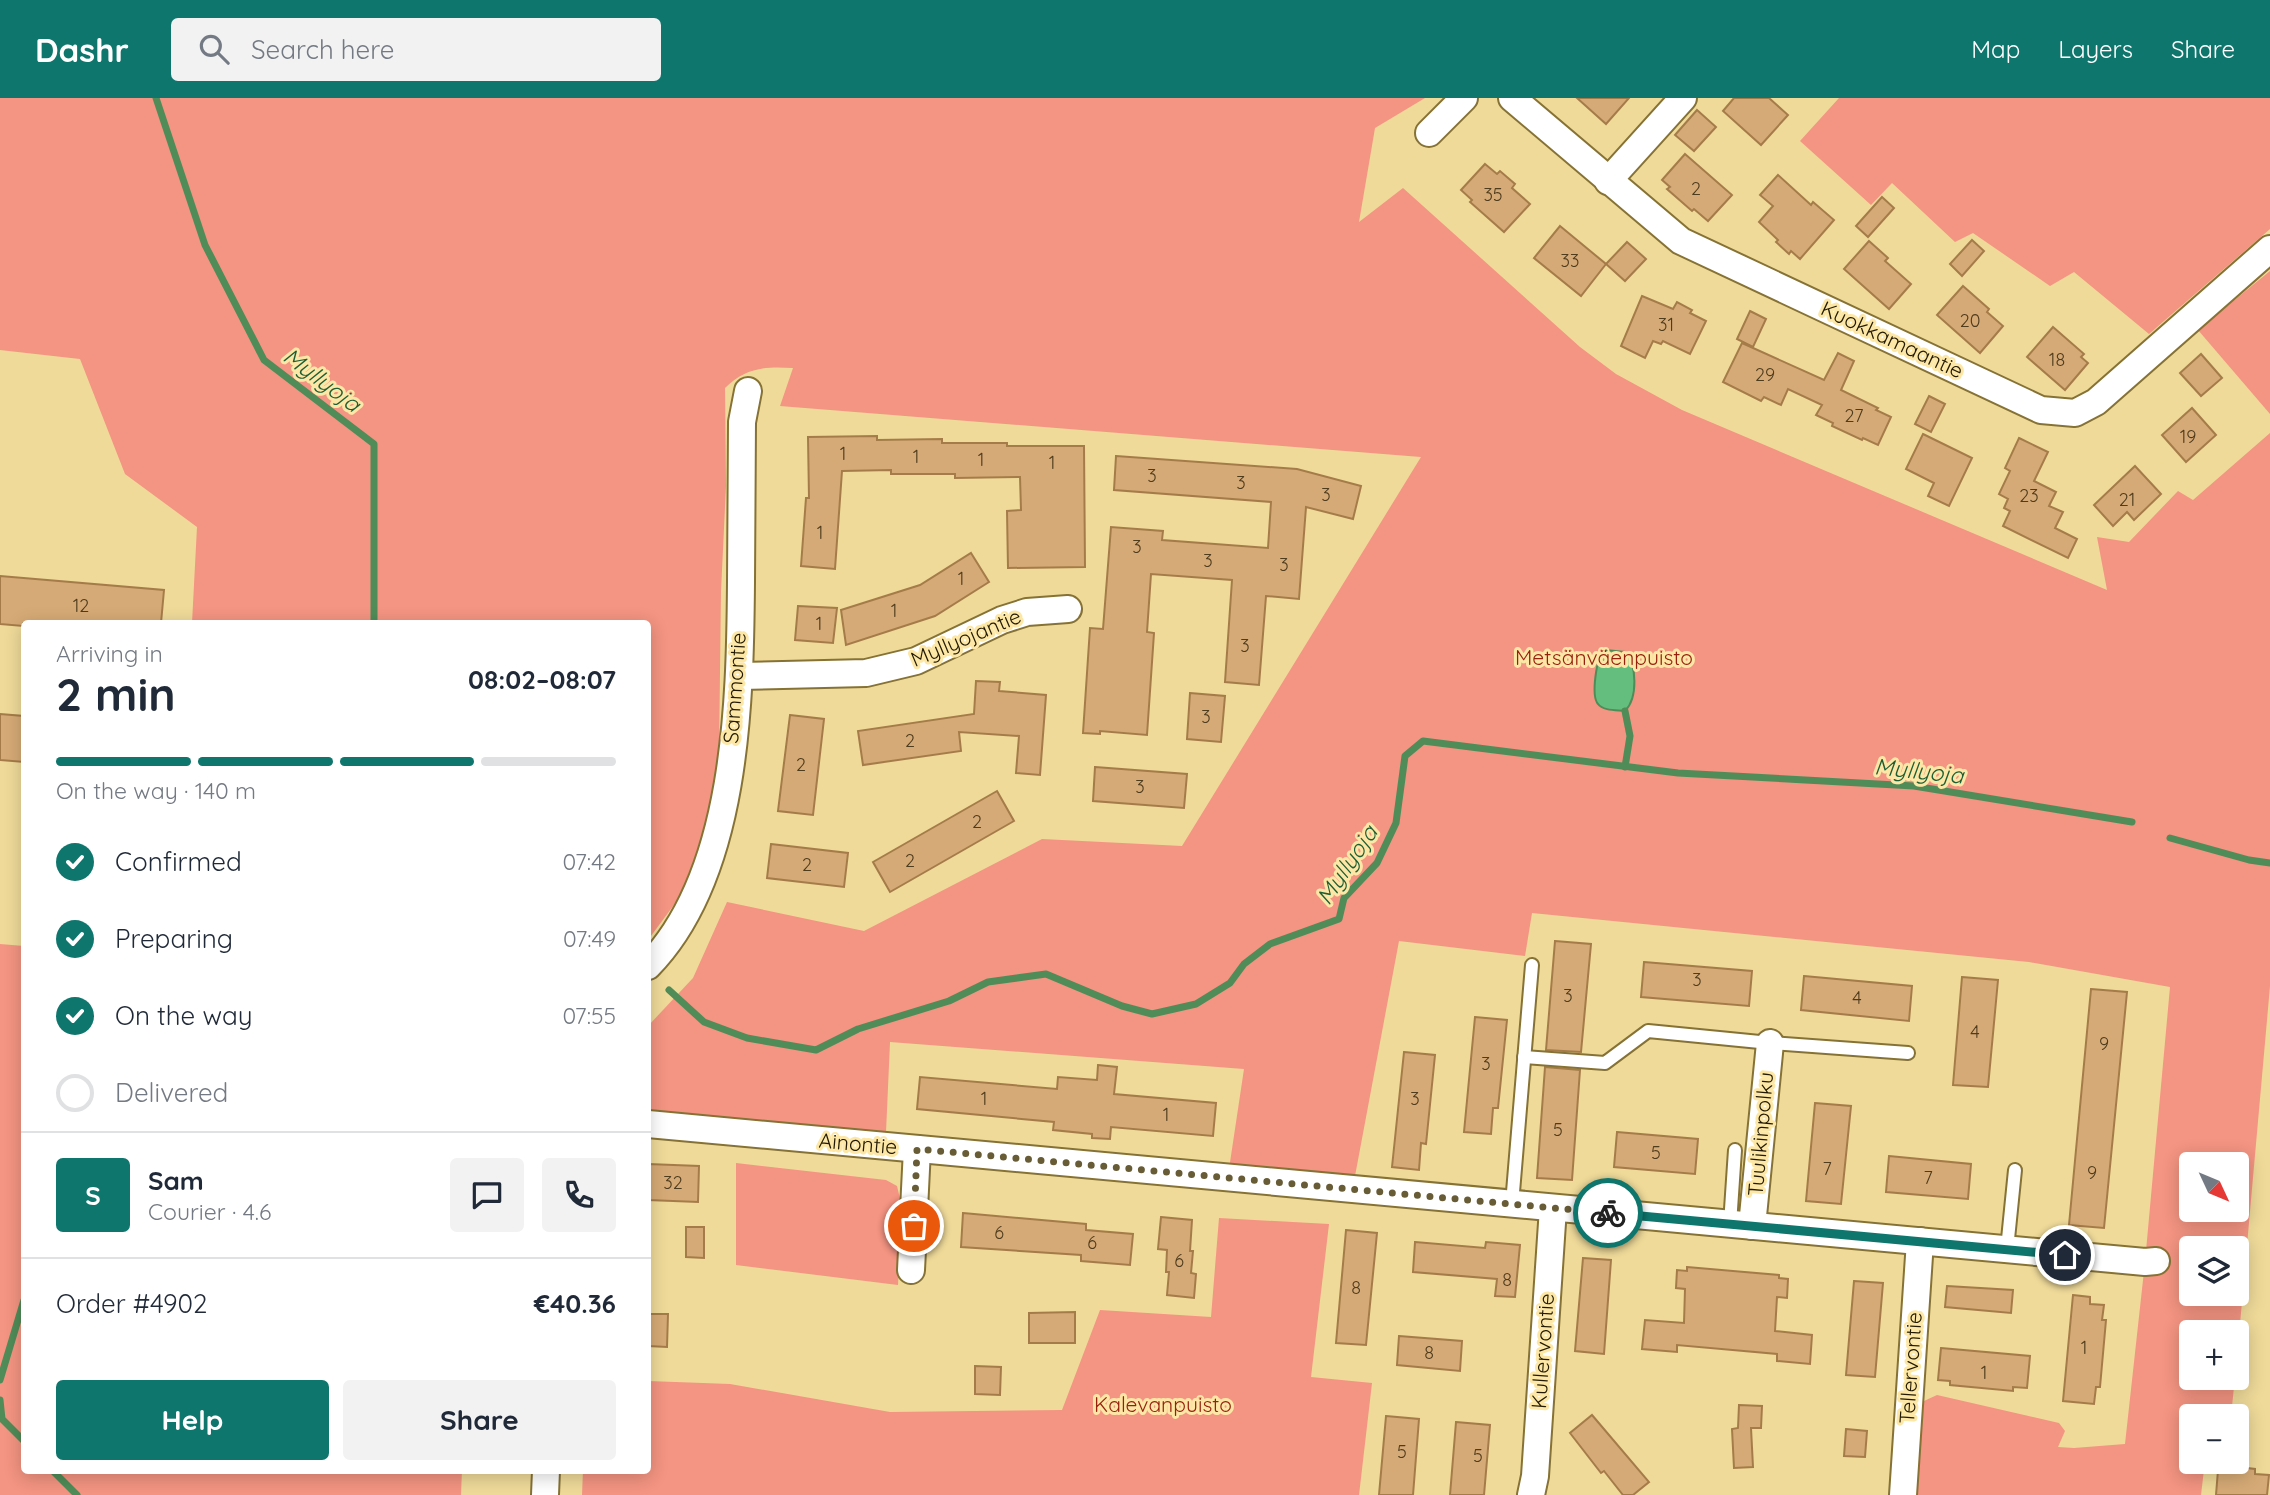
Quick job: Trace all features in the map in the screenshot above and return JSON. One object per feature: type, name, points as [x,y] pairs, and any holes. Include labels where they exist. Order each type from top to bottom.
[{"type":"street","points":[[1429,133],[1464,98]]},
{"type":"street","name":"Kuokkamaantie","points":[[1512,98],[1681,241],[2041,410],[2075,413],[2096,402],[2270,248]]},
{"type":"street","points":[[1608,181],[1683,98]]},
{"type":"street","name":"Sammontie","points":[[651,964],[681,925],[698,891],[719,830],[740,676],[742,422],[748,391]]},
{"type":"street","name":"Myllyojantie","points":[[740,676],[866,673],[916,661],[999,621],[1027,612],[1068,609]]},
{"type":"street","name":"Tuulikinpolku","points":[[1741,1225],[1770,1043]]},
{"type":"street","name":"Ainontie","points":[[651,1124],[2007,1250],[2156,1261]]},
{"type":"street","points":[[911,1270],[917,1149]]},
{"type":"street","name":"Kullervontie","points":[[1531,1495],[1535,1476],[1553,1208]]},
{"type":"street","name":"Tellervontie","points":[[1903,1495],[1920,1241]]},
{"type":"street","points":[[545,1495],[547,1474]]},
{"type":"lane","points":[[1512,1204],[1532,965]]},
{"type":"lane","points":[[1524,1057],[1605,1063],[1648,1031],[1770,1043],[1908,1052]]},
{"type":"lane","points":[[1735,1150],[1741,1225]]},
{"type":"lane","points":[[2007,1250],[2015,1170]]},
{"type":"green space","name":"Metsänväenpuisto","points":[[0,98],[1425,98],[1375,128],[1359,222],[1403,188],[1580,347],[1616,374],[1682,410],[2107,590],[2097,537],[2129,542],[2178,491],[2193,500],[2270,433],[2270,986],[2248,1236],[2179,1236],[2179,1306],[2242,1306],[2240,1320],[2179,1320],[2179,1390],[2234,1390],[2232,1404],[2179,1404],[2179,1474],[2203,1474],[2201,1495],[1914,1495],[1917,1437],[1924,1401],[1937,1395],[2059,1423],[2065,1431],[2058,1447],[2125,1444],[2170,987],[2029,962],[1532,913],[1525,956],[1399,941],[1355,1176],[1229,1169],[1244,1069],[890,1042],[886,1132],[651,1114],[651,1023],[693,978],[727,902],[864,931],[1042,839],[1182,846],[1421,457],[780,406],[793,368],[764,368],[740,376],[725,388],[726,486],[721,591],[719,752],[707,827],[679,898],[651,936],[651,620],[192,620],[197,527],[125,474],[80,359],[0,350]]},
{"type":"green space","points":[[1839,98],[2270,98],[2270,229],[2149,334],[2074,272],[2050,286],[1973,233],[1955,242],[1892,183],[1871,205],[1800,141]]},
{"type":"green space","points":[[2270,271],[2270,414],[2198,330]]},
{"type":"green space","points":[[0,944],[21,946],[21,1474],[462,1474],[461,1495],[0,1495]]},
{"type":"green space","points":[[736,1163],[886,1180],[897,1186],[902,1207],[898,1285],[736,1265]]},
{"type":"green space","name":"Kalevanpuisto","points":[[1219,1218],[1329,1224],[1311,1377],[1372,1383],[1359,1495],[582,1495],[583,1474],[651,1474],[651,1381],[730,1384],[890,1412],[1062,1410],[1100,1310],[1211,1317]]},
{"type":"shaded area","points":[[1605,650],[1625,652],[1632,664],[1634,690],[1625,711],[1603,708],[1596,700],[1597,668]]},
{"type":"building","points":[[1577,98],[1629,98],[1606,124]]},
{"type":"building","points":[[1734,98],[1769,98],[1788,115],[1761,145],[1723,111]]},
{"type":"building","points":[[1697,110],[1716,127],[1694,151],[1675,135]]},
{"type":"building","points":[[1685,154],[1732,195],[1708,221],[1667,189],[1670,187],[1662,180]]},
{"type":"building","points":[[1485,164],[1497,174],[1500,171],[1515,184],[1512,188],[1530,204],[1504,232],[1470,202],[1472,200],[1461,190]]},
{"type":"building","points":[[1778,175],[1811,205],[1813,202],[1834,220],[1800,259],[1791,251],[1789,254],[1759,222],[1773,206],[1760,195]]},
{"type":"building","points":[[1882,197],[1894,208],[1868,237],[1856,226]]},
{"type":"building","points":[[1560,226],[1606,264],[1581,296],[1534,258]]},
{"type":"building","points":[[1972,240],[1984,251],[1962,276],[1950,264]]},
{"type":"building","points":[[1869,241],[1888,258],[1885,261],[1911,284],[1889,309],[1844,269]]},
{"type":"building","points":[[1627,242],[1646,259],[1625,281],[1606,264]]},
{"type":"building","points":[[1963,286],[1989,309],[1987,312],[2003,326],[1980,353],[1937,315]]},
{"type":"building","points":[[1642,296],[1673,309],[1677,302],[1706,321],[1690,354],[1663,341],[1661,344],[1653,341],[1645,358],[1621,346]]},
{"type":"building","points":[[1750,311],[1766,319],[1753,347],[1737,339]]},
{"type":"building","points":[[2053,327],[2084,354],[2081,357],[2088,363],[2065,390],[2027,357]]},
{"type":"building","points":[[1742,343],[1824,380],[1838,353],[1854,361],[1841,390],[1891,417],[1878,445],[1832,426],[1833,423],[1816,415],[1822,405],[1788,389],[1781,405],[1764,397],[1761,401],[1723,382]]},
{"type":"building","points":[[2201,354],[2222,378],[2201,396],[2180,373]]},
{"type":"building","points":[[1929,396],[1945,404],[1931,432],[1915,424]]},
{"type":"building","points":[[2192,408],[2216,435],[2186,462],[2162,435]]},
{"type":"building","points":[[1923,434],[1972,458],[1949,506],[1928,496],[1934,483],[1906,469]]},
{"type":"building","points":[[877,436],[877,440],[942,439],[942,443],[1084,446],[1085,567],[1008,568],[1007,511],[1021,510],[1020,477],[955,478],[955,474],[891,474],[891,470],[842,471],[835,569],[801,566],[806,498],[809,498],[808,437]]},
{"type":"building","points":[[2019,438],[2048,452],[2034,481],[2056,492],[2049,506],[2063,512],[2055,528],[2077,539],[2068,558],[2003,526],[2010,511],[2004,508],[2008,499],[1999,494],[2010,471],[2005,468]]},
{"type":"building","points":[[1116,456],[1297,469],[1361,486],[1353,519],[1306,507],[1299,599],[1266,596],[1259,685],[1225,682],[1232,580],[1151,574],[1147,632],[1154,633],[1147,735],[1100,731],[1100,734],[1083,733],[1090,628],[1103,629],[1111,527],[1163,531],[1162,540],[1268,548],[1271,502],[1114,490]]},
{"type":"building","points":[[2135,466],[2161,494],[2134,520],[2127,512],[2113,526],[2094,505]]},
{"type":"building","points":[[971,553],[989,582],[935,616],[846,645],[841,610],[920,585]]},
{"type":"building","points":[[0,576],[164,590],[161,620],[21,620],[21,626],[0,624]]},
{"type":"building","points":[[798,606],[837,608],[833,643],[795,640]]},
{"type":"building","points":[[976,681],[1000,682],[999,691],[1046,695],[1040,775],[1016,773],[1019,736],[959,732],[961,751],[863,765],[858,731],[974,714]]},
{"type":"building","points":[[1190,693],[1225,696],[1221,742],[1187,739]]},
{"type":"building","points":[[0,714],[21,716],[21,762],[0,760]]},
{"type":"building","points":[[790,715],[824,719],[813,815],[778,811]]},
{"type":"building","points":[[1095,767],[1187,774],[1184,808],[1093,801]]},
{"type":"building","points":[[997,791],[1014,821],[890,892],[873,862]]},
{"type":"building","points":[[771,844],[848,853],[844,887],[767,878]]},
{"type":"building","points":[[1555,941],[1591,944],[1581,1052],[1546,1050]]},
{"type":"building","points":[[1644,962],[1752,971],[1749,1006],[1641,997]]},
{"type":"building","points":[[1804,976],[1912,986],[1909,1021],[1801,1010]]},
{"type":"building","points":[[1962,977],[1998,980],[1988,1087],[1953,1085]]},
{"type":"building","points":[[2091,989],[2127,992],[2104,1228],[2069,1225]]},
{"type":"building","points":[[1475,1017],[1507,1020],[1498,1108],[1493,1108],[1491,1134],[1464,1132]]},
{"type":"building","points":[[1404,1052],[1435,1055],[1426,1144],[1421,1143],[1419,1170],[1392,1167]]},
{"type":"building","points":[[1098,1065],[1117,1067],[1114,1094],[1216,1103],[1213,1136],[1111,1127],[1110,1139],[1092,1138],[1092,1134],[1053,1130],[1054,1122],[917,1109],[920,1077],[1057,1089],[1058,1077],[1097,1080]]},
{"type":"building","points":[[1545,1067],[1580,1070],[1572,1180],[1537,1178]]},
{"type":"building","points":[[1815,1103],[1851,1106],[1841,1204],[1806,1201]]},
{"type":"building","points":[[1617,1132],[1698,1139],[1695,1174],[1614,1167]]},
{"type":"building","points":[[1889,1156],[1971,1164],[1968,1199],[1886,1192]]},
{"type":"building","points":[[651,1164],[699,1166],[698,1202],[651,1200]]},
{"type":"building","points":[[963,1213],[1086,1224],[1086,1230],[1133,1234],[1130,1265],[1081,1261],[1081,1255],[961,1247]]},
{"type":"building","points":[[1161,1217],[1192,1220],[1190,1251],[1193,1251],[1191,1273],[1196,1274],[1194,1298],[1167,1295],[1167,1250],[1158,1249]]},
{"type":"building","points":[[686,1227],[704,1227],[704,1258],[686,1257]]},
{"type":"building","points":[[1346,1230],[1377,1233],[1366,1345],[1336,1343]]},
{"type":"building","points":[[1415,1242],[1485,1248],[1486,1242],[1520,1245],[1515,1297],[1495,1296],[1497,1279],[1413,1272]]},
{"type":"building","points":[[1583,1258],[1611,1260],[1604,1354],[1575,1351]]},
{"type":"building","points":[[1687,1267],[1779,1275],[1779,1278],[1788,1279],[1787,1298],[1777,1297],[1775,1331],[1812,1335],[1810,1364],[1777,1361],[1777,1354],[1677,1345],[1677,1352],[1642,1349],[1645,1320],[1684,1323],[1685,1289],[1676,1288],[1677,1270],[1687,1271]]},
{"type":"building","points":[[1854,1281],[1883,1283],[1875,1377],[1846,1375]]},
{"type":"building","points":[[1947,1286],[2013,1290],[2011,1313],[1945,1307]]},
{"type":"building","points":[[2073,1295],[2090,1297],[2090,1304],[2104,1305],[2102,1320],[2106,1320],[2100,1387],[2096,1387],[2094,1404],[2063,1401]]},
{"type":"building","points":[[1075,1312],[1075,1343],[1029,1343],[1029,1313]]},
{"type":"building","points":[[651,1314],[668,1314],[667,1347],[651,1346]]},
{"type":"building","points":[[1399,1336],[1462,1341],[1460,1371],[1397,1365]]},
{"type":"building","points":[[1941,1348],[2030,1356],[2027,1388],[2013,1387],[2013,1391],[1950,1385],[1950,1381],[1938,1380]]},
{"type":"building","points":[[975,1366],[1001,1367],[1000,1395],[975,1394]]},
{"type":"building","points":[[1739,1405],[1762,1406],[1761,1428],[1751,1428],[1753,1467],[1734,1468],[1732,1429],[1738,1428]]},
{"type":"building","points":[[1592,1415],[1649,1482],[1633,1495],[1623,1495],[1604,1471],[1601,1473],[1570,1433]]},
{"type":"building","points":[[1386,1416],[1419,1419],[1413,1495],[1379,1495]]},
{"type":"building","points":[[1456,1422],[1490,1425],[1484,1495],[1450,1495]]},
{"type":"building","points":[[1846,1429],[1867,1431],[1865,1457],[1844,1456]]},
{"type":"building","points":[[2249,1468],[2255,1469],[2255,1474],[2269,1475],[2267,1495],[2216,1495],[2218,1474],[2249,1474]]},
{"type":"waterway","name":"Myllyoja","points":[[156,98],[205,245],[264,360],[374,444],[374,620]]},
{"type":"waterway","points":[[1625,711],[1630,736],[1625,767]]},
{"type":"waterway","name":"Myllyoja","points":[[669,990],[704,1022],[747,1038],[816,1050],[858,1029],[949,1001],[988,982],[1046,974],[1122,1006],[1152,1014],[1196,1004],[1230,983],[1244,964],[1270,944],[1339,919],[1344,898],[1377,863],[1396,823],[1405,756],[1423,741],[1678,773],[1914,786],[2132,822]]},
{"type":"waterway","name":"Myllyoja","points":[[2170,838],[2249,860],[2270,863]]},
{"type":"waterway","points":[[0,1380],[21,1310]]},
{"type":"waterway","points":[[0,1400],[2,1419],[21,1438]]},
{"type":"waterway","points":[[56,1474],[77,1495]]},
{"type":"way so far","points":[[914,1226],[917,1149],[1608,1213]]},
{"type":"route","points":[[1608,1213],[2065,1255]]}]
